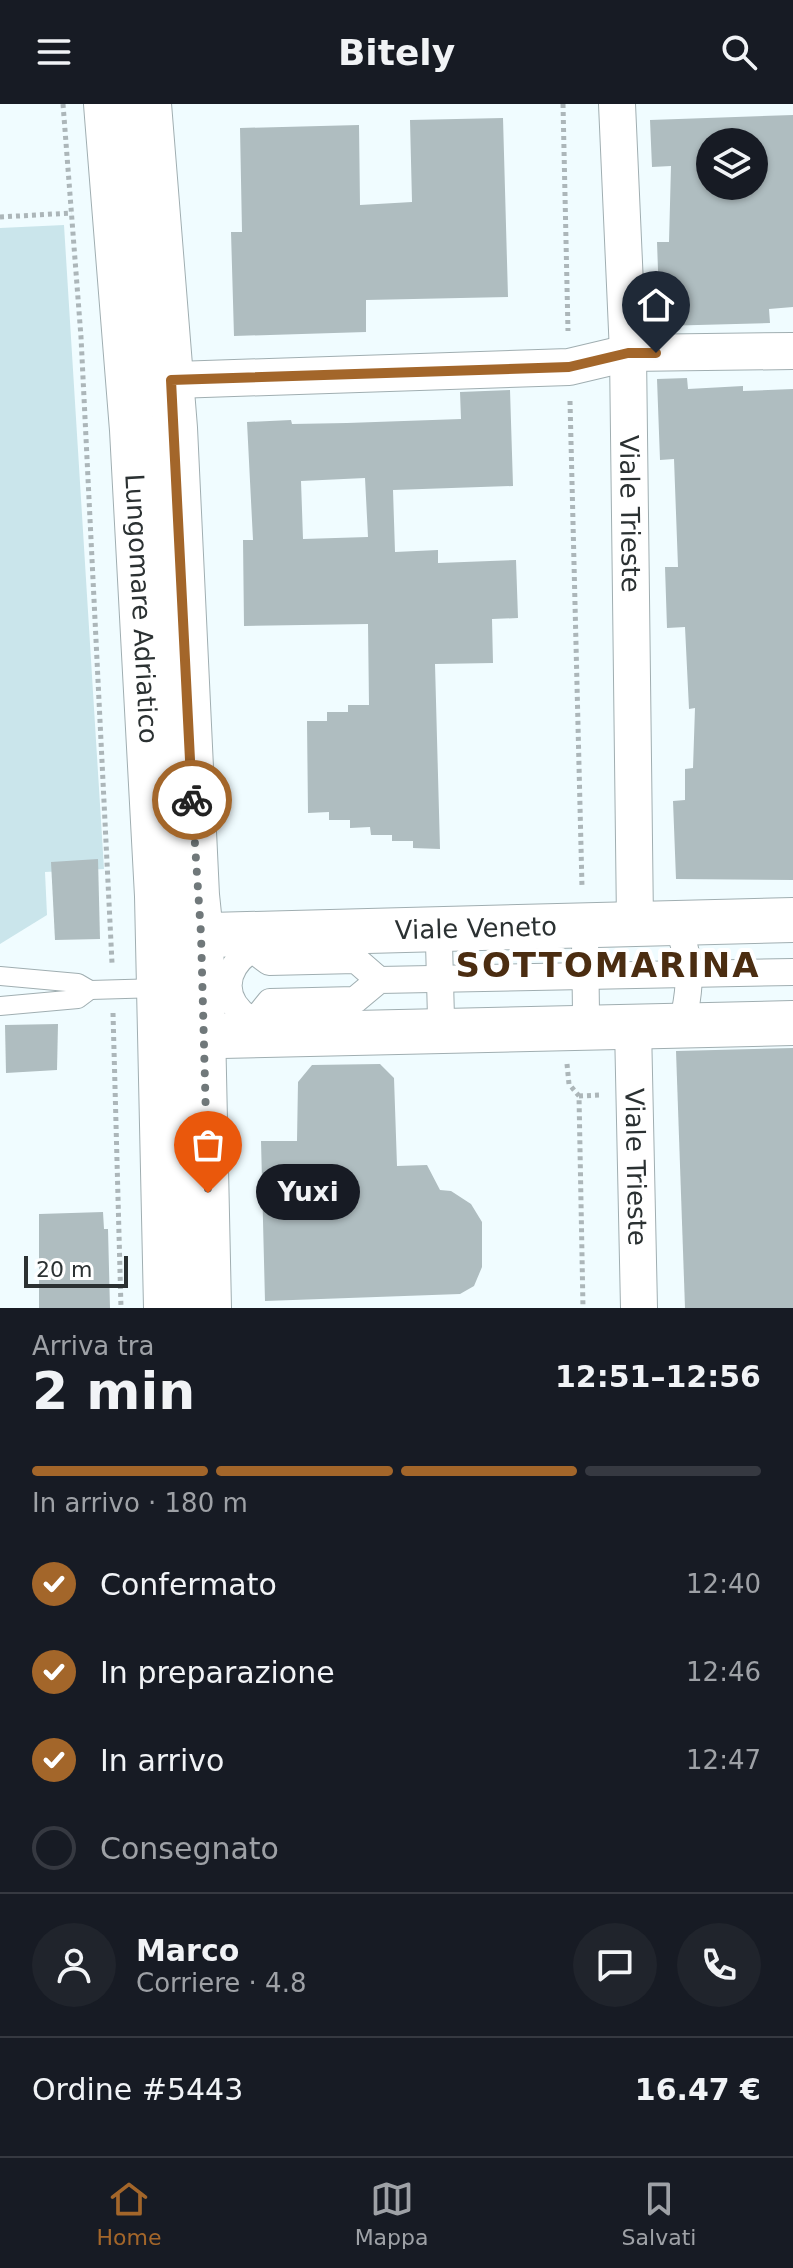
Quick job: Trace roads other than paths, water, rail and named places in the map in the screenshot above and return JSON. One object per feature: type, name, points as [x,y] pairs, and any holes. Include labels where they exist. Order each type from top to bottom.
[{"type":"street","name":"Lungomare Adriatico","points":[[106,104],[128,382],[180,936],[204,1036],[209,1308]]},
{"type":"street","name":"Lungomare Adriatico","points":[[149,104],[171,380],[197,895],[160,988],[166,1308]]},
{"type":"street","name":"Viale Trieste","points":[[617,104],[628,353],[635,922]]},
{"type":"street","points":[[128,382],[569,367],[628,353],[793,351]]},
{"type":"street","name":"Viale Veneto","points":[[180,936],[793,920]]},
{"type":"street","points":[[585,939],[586,1013]]},
{"type":"street","points":[[682,939],[690,975],[685,1011]]},
{"type":"street","points":[[439,943],[441,1018]]},
{"type":"street","points":[[379,980],[356,960],[269,962],[252,949],[238,959],[230,971],[229,986],[232,1002],[240,1014],[254,1022],[270,1002],[355,1000],[379,980],[793,972]]},
{"type":"street","points":[[161,1037],[793,1023]]},
{"type":"street","name":"Viale Trieste","points":[[633,1027],[639,1308]]},
{"type":"lane","points":[[0,976],[78,983],[90,990],[160,988]]},
{"type":"lane","points":[[0,995],[9,1005],[78,999],[90,990]]},
{"type":"place","name":"Yuxi","points":[[208,1193]]},
{"type":"district","name":"SOTTOMARINA","points":[[608,965]]}]
